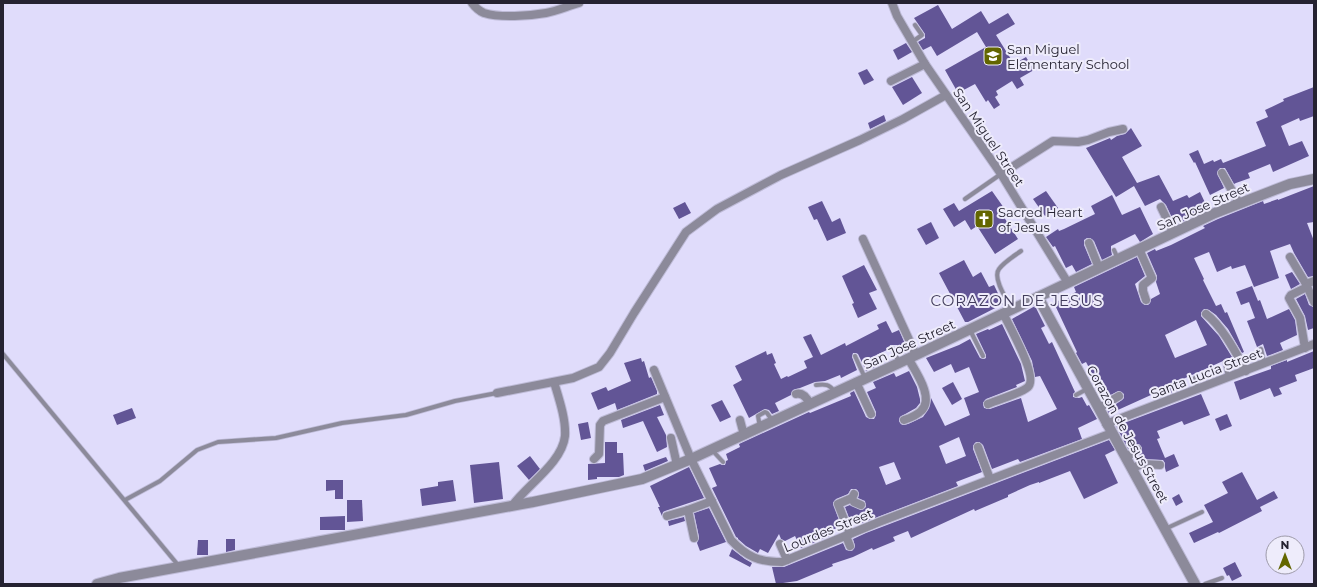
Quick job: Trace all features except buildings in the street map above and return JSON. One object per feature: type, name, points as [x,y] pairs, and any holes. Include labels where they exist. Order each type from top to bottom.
[{"type":"street","points":[[472,3],[483,13],[498,15],[528,15],[546,13],[565,5],[579,3]]},
{"type":"street","name":"San Miguel Street","points":[[892,3],[897,16],[925,64],[1001,174],[1068,282]]},
{"type":"street","points":[[891,82],[925,64]]},
{"type":"street","points":[[497,393],[573,378],[599,366],[610,354],[634,313],[686,232],[717,209],[781,175],[860,140],[903,119],[946,95]]},
{"type":"street","points":[[1001,174],[1053,141],[1078,142],[1123,129]]},
{"type":"street","points":[[1222,173],[1239,203]]},
{"type":"street","name":"San Jose Street","points":[[97,584],[119,578],[512,506],[642,479],[712,450],[908,359],[1099,268],[1116,254],[1139,249],[1172,232],[1239,203],[1290,184],[1314,179]]},
{"type":"street","points":[[1160,207],[1172,232]]},
{"type":"street","points":[[863,239],[908,359],[926,393],[926,400],[923,410],[904,420]]},
{"type":"street","points":[[1089,243],[1099,268]]},
{"type":"street","points":[[1139,249],[1152,278],[1143,285],[1146,300]]},
{"type":"street","points":[[1290,257],[1314,302]]},
{"type":"street","points":[[1305,348],[1300,318],[1289,298],[1290,295],[1314,281]]},
{"type":"street","name":"Corazon de Jesus Street","points":[[1038,297],[1099,408],[1106,424],[1132,468],[1195,584]]},
{"type":"street","points":[[988,404],[1023,390],[1029,386],[1031,380],[1029,367],[1008,311]]},
{"type":"street","points":[[1206,314],[1217,324],[1246,371]]},
{"type":"street","name":"Santa Lucia Street","points":[[1106,424],[1314,344]]},
{"type":"street","name":"Lourdes Street","points":[[654,370],[692,459],[731,540],[740,550],[752,557],[766,562],[782,562],[879,522],[1112,433]]},
{"type":"street","points":[[861,380],[871,414]]},
{"type":"street","points":[[512,506],[520,496],[542,475],[558,456],[562,448],[565,436],[563,415],[554,382]]},
{"type":"street","points":[[796,394],[801,394],[810,404]]},
{"type":"street","points":[[1099,408],[1119,396]]},
{"type":"street","points":[[594,459],[599,454],[600,425],[603,421],[665,397]]},
{"type":"street","points":[[740,420],[744,435]]},
{"type":"street","points":[[671,438],[677,465]]},
{"type":"street","points":[[978,447],[990,479]]},
{"type":"street","points":[[1126,458],[1137,449]]},
{"type":"street","points":[[1132,468],[1143,464],[1160,465]]},
{"type":"street","points":[[850,546],[838,504],[853,496],[854,502],[861,505]]},
{"type":"street","points":[[666,516],[688,510],[712,500]]},
{"type":"street","points":[[688,510],[694,538]]},
{"type":"street","points":[[780,544],[787,560]]},
{"type":"lane","points":[[912,42],[922,35],[915,25]]},
{"type":"lane","points":[[965,199],[1001,174]]},
{"type":"lane","points":[[1008,311],[996,276],[999,269],[1021,251]]},
{"type":"lane","points":[[970,329],[983,356]]},
{"type":"lane","points":[[892,348],[908,359]]},
{"type":"lane","points":[[1261,349],[1264,363]]},
{"type":"lane","points":[[3,354],[180,567]]},
{"type":"lane","points":[[855,356],[861,380]]},
{"type":"lane","points":[[1225,363],[1229,377]]},
{"type":"lane","points":[[1195,378],[1198,389]]},
{"type":"lane","points":[[816,385],[830,385],[835,392]]},
{"type":"lane","points":[[1076,395],[1088,389]]},
{"type":"lane","points":[[124,500],[160,481],[197,450],[218,442],[276,438],[342,423],[406,415],[455,401],[497,393]]},
{"type":"lane","points":[[712,450],[723,462]]},
{"type":"lane","points":[[1165,529],[1202,512]]},
{"type":"lane","points":[[1205,584],[1222,578]]},
{"type":"place","name":"San Miguel Elementary School","points":[[993,56]]},
{"type":"place","name":"Sacred Heart of Jesus","points":[[984,219]]},
{"type":"district","name":"CORAZON DE JESUS","points":[[1017,301]]}]
